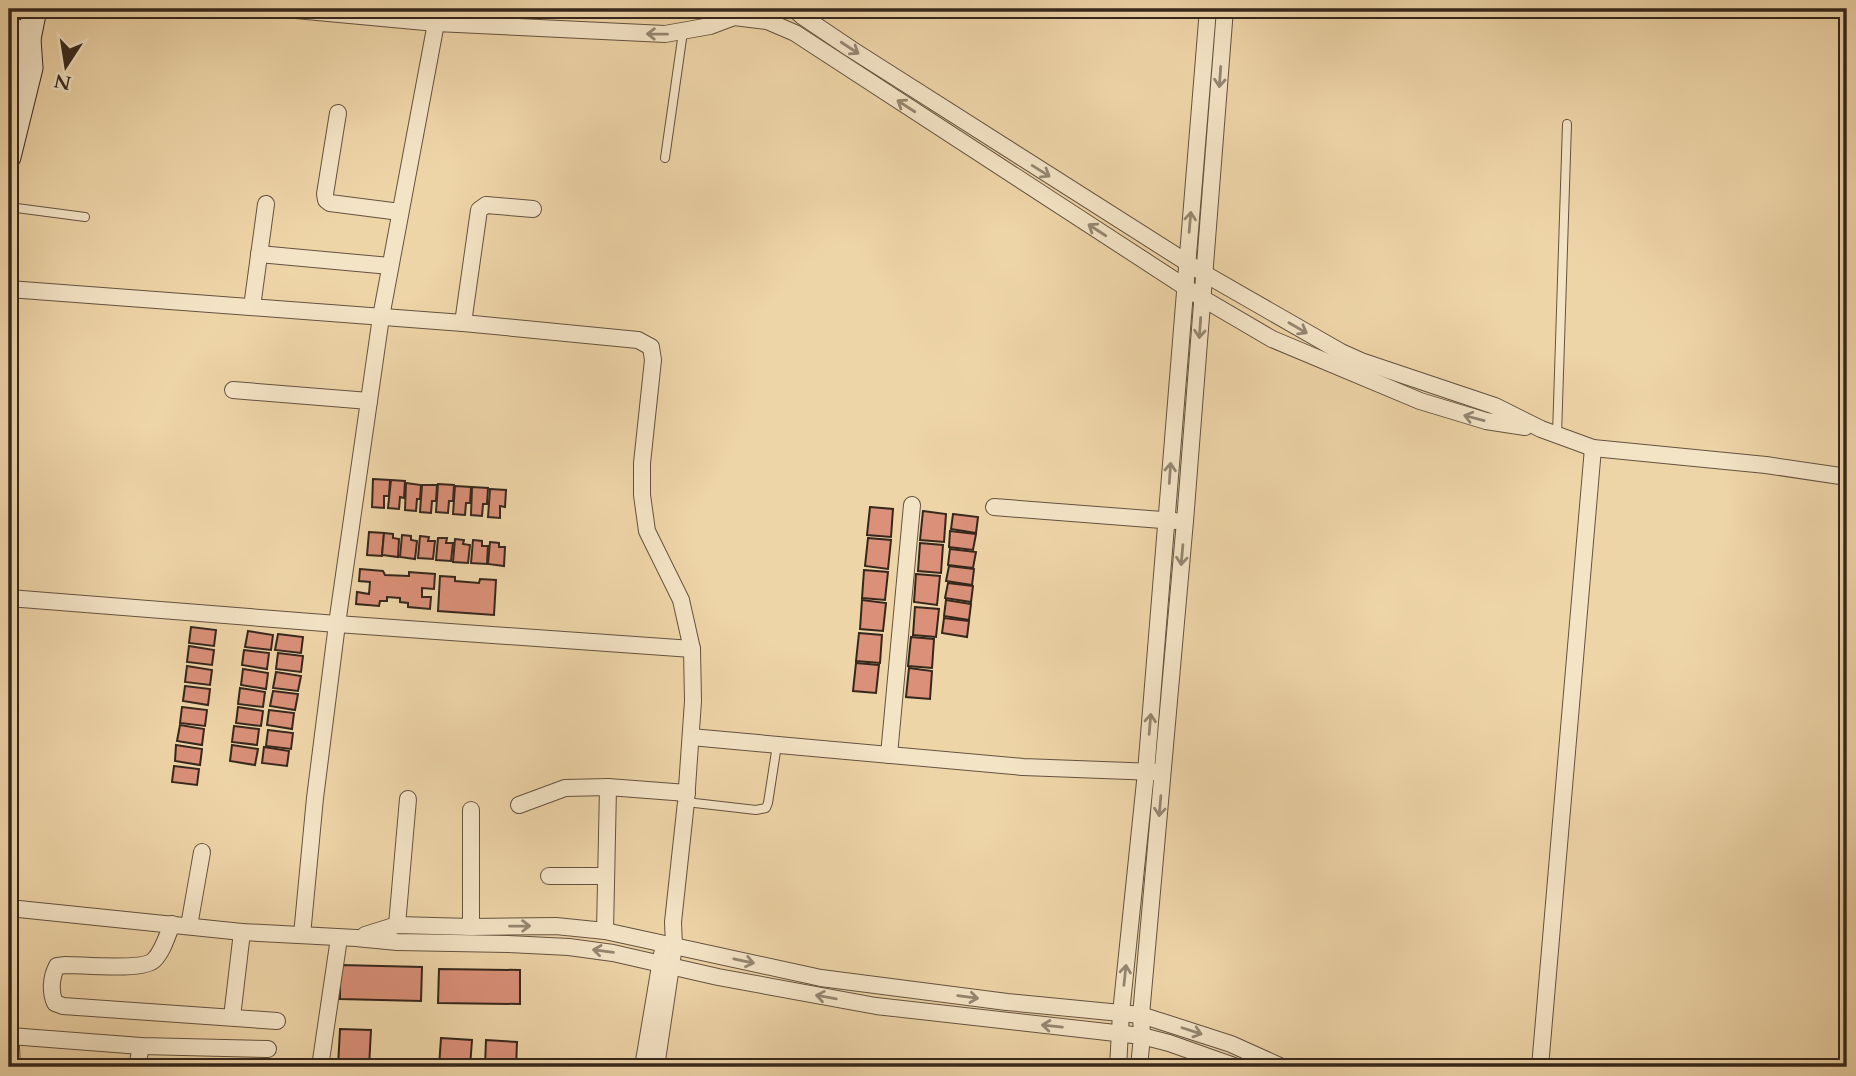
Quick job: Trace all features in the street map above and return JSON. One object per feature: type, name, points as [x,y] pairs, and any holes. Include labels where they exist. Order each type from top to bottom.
[{"type":"main road","points":[[9,83],[26,26]]},
{"type":"main road","points":[[9,157],[31,68],[26,26]]},
{"type":"street","points":[[285,9],[436,23],[665,34],[710,26],[739,13],[767,21],[795,33],[1202,298],[1272,339],[1420,401],[1486,421],[1541,429]]},
{"type":"street","points":[[794,9],[851,49],[1187,263],[1361,361],[1495,406],[1541,429],[1593,448],[1766,465],[1847,477]]},
{"type":"street","points":[[1139,1067],[1167,520],[1208,9]]},
{"type":"street","points":[[1118,1067],[1121,1013],[1185,521],[1225,9]]},
{"type":"street","points":[[302,935],[315,797],[337,624],[381,317],[436,23]]},
{"type":"street","points":[[338,113],[326,200],[330,203],[400,212]]},
{"type":"street","points":[[252,307],[266,204]]},
{"type":"street","points":[[463,324],[479,210],[486,205],[533,209]]},
{"type":"street","points":[[259,254],[390,265]]},
{"type":"street","points":[[9,289],[463,324],[638,340],[651,346],[653,360],[642,463],[644,507],[647,531],[681,600],[692,649],[693,701],[687,797],[673,922],[643,1067]]},
{"type":"street","points":[[233,390],[369,401]]},
{"type":"street","points":[[1540,1067],[1593,448]]},
{"type":"street","points":[[888,755],[912,505]]},
{"type":"street","points":[[994,507],[1185,521]]},
{"type":"street","points":[[9,598],[692,649]]},
{"type":"street","points":[[691,737],[1023,767],[1154,772]]},
{"type":"street","points":[[519,804],[565,789],[608,787],[687,797]]},
{"type":"street","points":[[605,931],[608,787]]},
{"type":"street","points":[[397,925],[408,799]]},
{"type":"street","points":[[471,810],[471,927]]},
{"type":"street","points":[[189,926],[202,852]]},
{"type":"street","points":[[550,876],[606,876]]},
{"type":"street","points":[[9,908],[242,932],[397,942],[569,947],[613,953],[731,980],[876,1006],[1142,1036],[1219,1064],[1237,1067]]},
{"type":"street","points":[[172,925],[160,951],[147,965],[57,966],[53,973],[52,997],[55,1003],[63,1006],[277,1021]]},
{"type":"street","points":[[347,938],[397,925],[556,926],[605,931],[821,978],[1007,1002],[1141,1015],[1231,1044],[1282,1067]]},
{"type":"street","points":[[232,1017],[242,932]]},
{"type":"street","points":[[320,1067],[347,938]]},
{"type":"street","points":[[656,1067],[665,965]]},
{"type":"street","points":[[9,1007],[12,1067]]},
{"type":"street","points":[[10,1035],[141,1046],[268,1049]]},
{"type":"street","points":[[136,1067],[141,1046]]},
{"type":"lane","points":[[665,158],[683,32]]},
{"type":"lane","points":[[1557,435],[1567,124]]},
{"type":"lane","points":[[9,207],[85,217]]},
{"type":"lane","points":[[687,797],[756,810],[766,808],[777,745]]},
{"type":"building","points":[[373,479],[390,480],[389,496],[384,496],[384,508],[372,507]]},
{"type":"building","points":[[391,480],[405,481],[404,498],[400,497],[399,509],[388,508]]},
{"type":"building","points":[[406,483],[421,485],[416,511],[405,510]]},
{"type":"building","points":[[438,484],[454,485],[453,501],[449,501],[448,513],[436,512]]},
{"type":"building","points":[[422,485],[437,485],[436,501],[432,501],[431,513],[420,512]]},
{"type":"building","points":[[455,486],[471,487],[470,503],[466,503],[465,515],[453,514]]},
{"type":"building","points":[[472,487],[488,488],[487,504],[483,504],[482,516],[471,515]]},
{"type":"building","points":[[490,489],[506,490],[505,507],[500,506],[500,518],[488,517]]},
{"type":"building","points":[[870,507],[893,509],[891,537],[867,535]]},
{"type":"building","points":[[923,511],[946,514],[944,542],[920,540]]},
{"type":"building","points":[[953,514],[978,517],[976,533],[951,529]]},
{"type":"building","points":[[950,531],[976,534],[973,550],[949,547]]},
{"type":"building","points":[[369,532],[384,533],[382,556],[367,555]]},
{"type":"building","points":[[384,533],[393,534],[393,538],[399,539],[398,557],[382,555]]},
{"type":"building","points":[[402,535],[411,536],[411,540],[417,541],[415,559],[400,557]]},
{"type":"building","points":[[420,536],[429,537],[428,541],[435,541],[433,559],[418,558]]},
{"type":"building","points":[[438,538],[447,538],[446,543],[453,543],[451,561],[436,560]]},
{"type":"building","points":[[868,538],[891,540],[888,569],[865,566]]},
{"type":"building","points":[[455,539],[464,540],[463,544],[470,545],[468,563],[453,562]]},
{"type":"building","points":[[473,540],[482,541],[482,546],[488,546],[487,564],[471,563]]},
{"type":"building","points":[[490,542],[505,547],[504,566],[488,564]]},
{"type":"building","points":[[920,543],[943,545],[941,573],[918,571]]},
{"type":"building","points":[[950,549],[976,552],[973,568],[948,565]]},
{"type":"building","points":[[949,566],[974,569],[972,585],[946,581]]},
{"type":"building","points":[[360,569],[383,571],[385,575],[409,576],[409,572],[435,574],[434,589],[422,588],[422,597],[431,597],[430,609],[408,607],[408,603],[400,602],[400,598],[387,597],[387,601],[380,601],[379,606],[356,604],[357,592],[369,594],[370,582],[359,581]]},
{"type":"building","points":[[864,570],[888,572],[885,600],[862,598]]},
{"type":"building","points":[[916,574],[940,576],[937,605],[914,602]]},
{"type":"building","points":[[440,576],[455,577],[455,581],[479,583],[480,579],[496,580],[494,615],[438,611]]},
{"type":"building","points":[[948,583],[973,586],[971,602],[945,598]]},
{"type":"building","points":[[862,600],[886,603],[883,631],[860,629]]},
{"type":"building","points":[[946,600],[971,604],[969,620],[944,616]]},
{"type":"building","points":[[915,607],[939,609],[936,637],[913,635]]},
{"type":"building","points":[[944,618],[969,621],[967,637],[942,633]]},
{"type":"building","points":[[191,627],[216,630],[214,646],[189,643]]},
{"type":"building","points":[[248,631],[273,635],[271,650],[245,647]]},
{"type":"building","points":[[859,633],[882,635],[880,663],[856,661]]},
{"type":"building","points":[[278,634],[303,637],[301,653],[275,650]]},
{"type":"building","points":[[911,637],[934,639],[932,668],[908,666]]},
{"type":"building","points":[[189,646],[214,650],[212,665],[187,662]]},
{"type":"building","points":[[244,650],[269,653],[267,669],[242,665]]},
{"type":"building","points":[[278,653],[303,656],[301,672],[276,669]]},
{"type":"building","points":[[856,663],[879,665],[876,693],[853,691]]},
{"type":"building","points":[[187,666],[212,670],[210,685],[185,682]]},
{"type":"building","points":[[909,668],[932,671],[930,699],[906,697]]},
{"type":"building","points":[[243,669],[268,673],[266,689],[241,685]]},
{"type":"building","points":[[276,672],[301,676],[298,691],[273,688]]},
{"type":"building","points":[[185,686],[210,689],[208,705],[183,701]]},
{"type":"building","points":[[240,688],[265,692],[263,707],[238,704]]},
{"type":"building","points":[[273,691],[298,694],[295,710],[270,706]]},
{"type":"building","points":[[182,707],[207,710],[205,726],[180,723]]},
{"type":"building","points":[[238,707],[263,711],[261,726],[236,723]]},
{"type":"building","points":[[269,710],[294,713],[292,729],[267,725]]},
{"type":"building","points":[[180,725],[204,729],[202,745],[177,741]]},
{"type":"building","points":[[234,726],[259,729],[257,745],[232,742]]},
{"type":"building","points":[[268,730],[293,733],[291,749],[266,746]]},
{"type":"building","points":[[176,745],[202,749],[200,765],[175,761]]},
{"type":"building","points":[[232,745],[258,749],[255,765],[230,761]]},
{"type":"building","points":[[264,747],[289,751],[287,766],[262,763]]},
{"type":"building","points":[[174,766],[199,769],[197,785],[172,782]]},
{"type":"building","points":[[340,965],[422,967],[421,1001],[340,999]]},
{"type":"building","points":[[439,969],[520,970],[520,1004],[438,1003]]},
{"type":"building","points":[[340,1029],[371,1030],[369,1067],[338,1067]]},
{"type":"building","points":[[441,1038],[472,1040],[470,1067],[439,1067]]},
{"type":"building","points":[[486,1040],[517,1042],[516,1067],[485,1067]]}]
